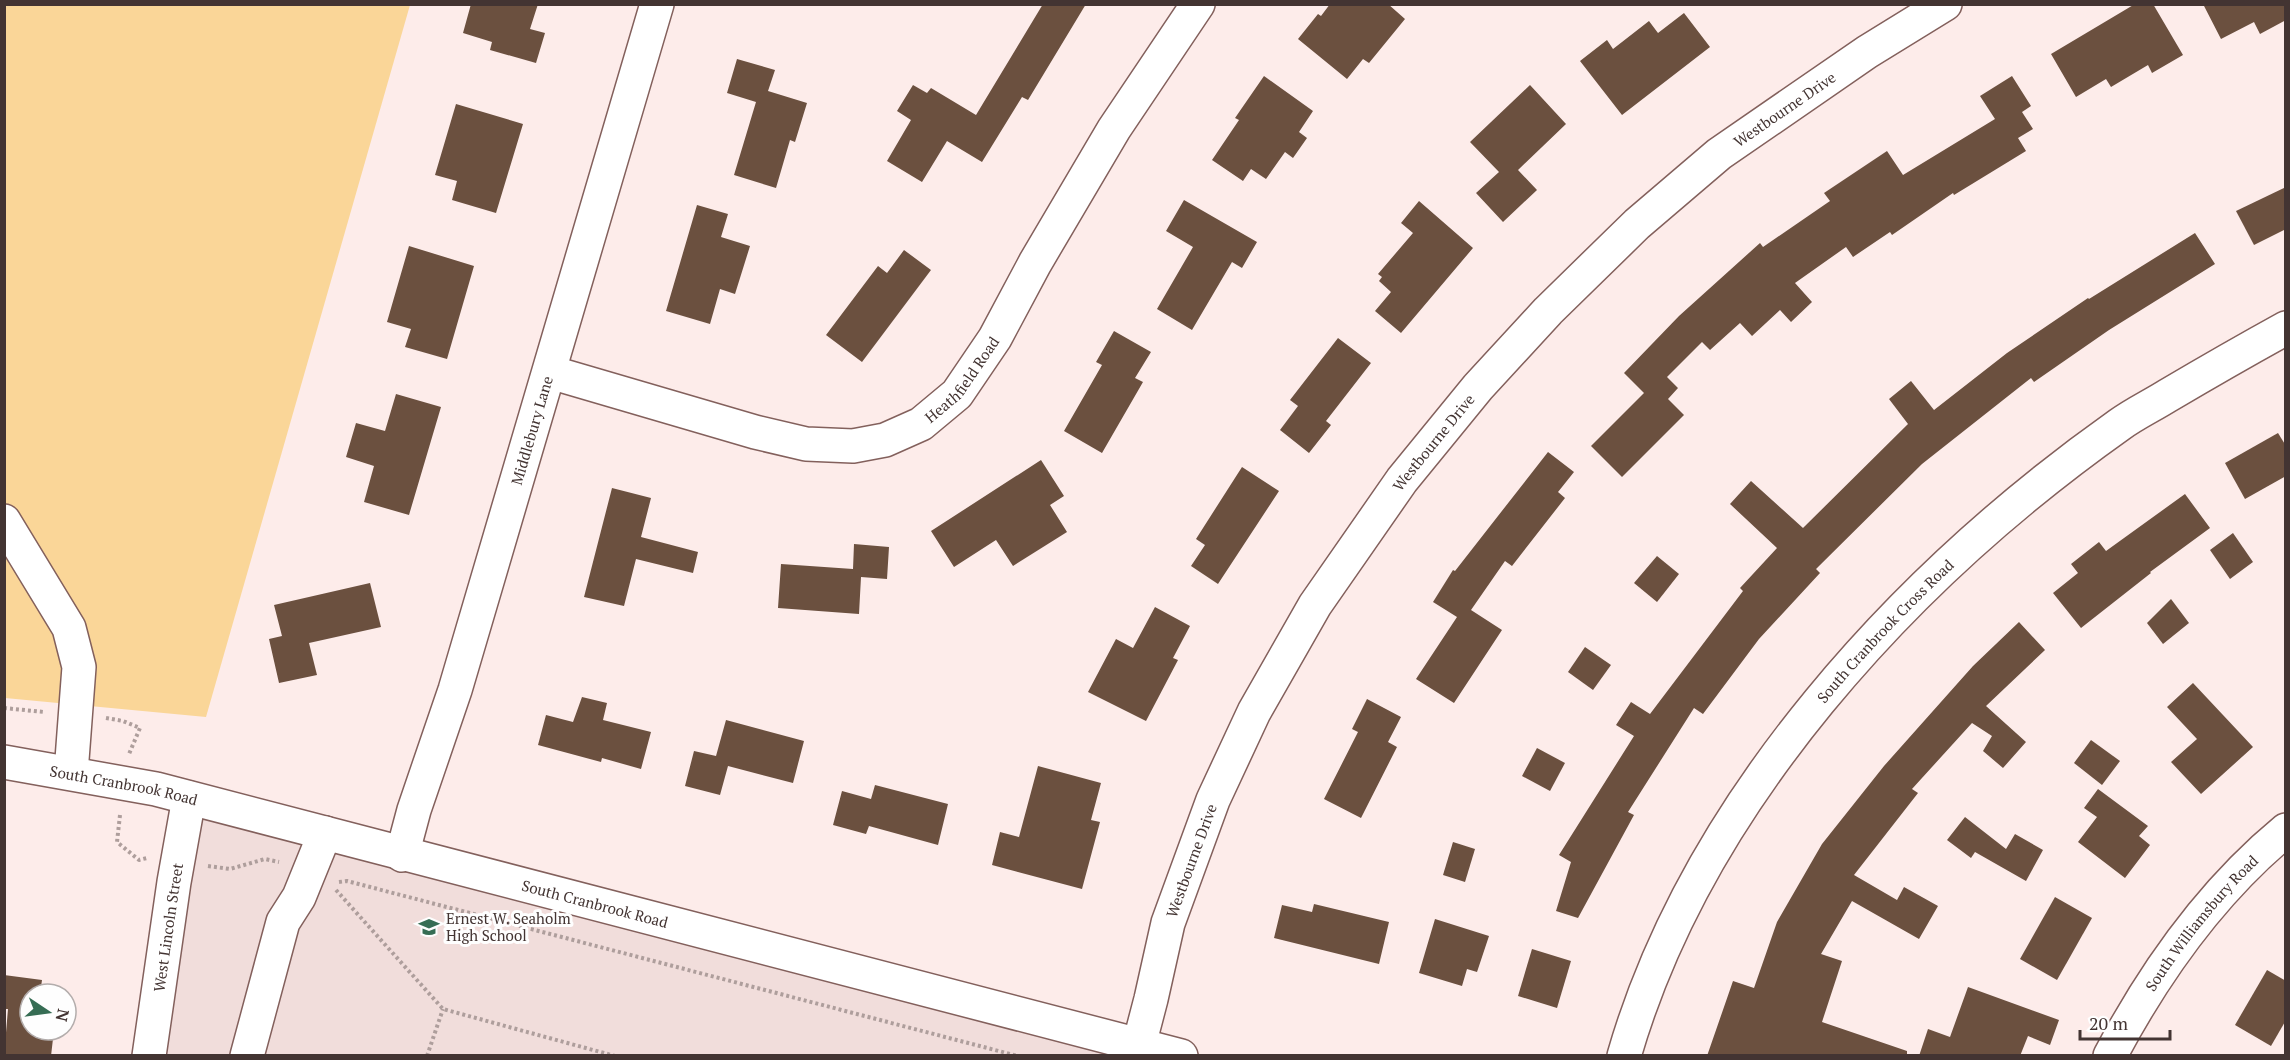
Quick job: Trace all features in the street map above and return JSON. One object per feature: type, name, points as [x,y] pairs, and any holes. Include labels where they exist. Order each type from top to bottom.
[{"type":"street","name":"Middlebury Lane","points":[[402,855],[414,810],[451,702],[550,372],[657,4]]},
{"type":"street","name":"Heathfield Road","points":[[550,372],[754,432],[806,444],[853,446],[885,440],[921,424],[957,394],[995,338],[1035,263],[1114,129],[1198,4]]},
{"type":"street","name":"Westbourne Drive","points":[[1138,1045],[1168,923],[1213,800],[1254,712],[1315,605],[1402,480],[1478,387],[1548,311],[1636,224],[1719,154],[1867,52],[1945,4]]},
{"type":"street","name":"South Cranbrook Cross Road","points":[[1624,1056],[1652,976],[1680,911],[1712,854],[1757,783],[1824,696],[1853,663],[1913,598],[2009,510],[2120,424],[2286,328]]},
{"type":"street","points":[[4,521],[69,628],[78,667],[71,773]]},
{"type":"street","name":"South Cranbrook Road","points":[[4,762],[156,789],[402,855],[1181,1056]]},
{"type":"street","name":"West Lincoln Street","points":[[149,1056],[172,894],[189,798]]},
{"type":"street","name":"South Williamsbury Road","points":[[2110,1056],[2154,979],[2186,936],[2226,887],[2286,830]]},
{"type":"street","points":[[247,1056],[283,922],[299,897],[326,833]]},
{"type":"path","points":[[4,708],[49,713]]},
{"type":"path","points":[[103,717],[123,721],[140,728],[135,740]]},
{"type":"path","points":[[120,821],[117,842],[139,860],[149,857]]},
{"type":"path","points":[[203,865],[230,869],[265,859],[284,863]]},
{"type":"path","points":[[615,1056],[443,1009],[330,884],[347,881],[1018,1056]]},
{"type":"path","points":[[427,1056],[443,1009]]},
{"type":"shaded area","points":[[4,5],[410,5],[206,717],[5,698]]},
{"type":"shaded area","name":"Ernest W. Seaholm High School","points":[[189,798],[1186,1056],[152,1056]]},
{"type":"building","points":[[471,4],[538,4],[530,29],[545,33],[536,63],[490,50],[492,42],[463,33]]},
{"type":"building","points":[[1043,4],[1086,4],[1028,100],[1022,97],[982,162],[947,141],[922,182],[887,161],[911,120],[897,111],[913,85],[927,93],[931,88],[976,115]]},
{"type":"building","points":[[1330,4],[1388,4],[1405,19],[1369,63],[1363,59],[1347,79],[1298,39],[1318,14],[1321,16]]},
{"type":"building","points":[[2135,4],[2153,4],[2183,55],[2152,73],[2148,65],[2111,87],[2106,79],[2076,97],[2051,54]]},
{"type":"building","points":[[2203,4],[2286,4],[2286,20],[2260,34],[2254,22],[2221,39]]},
{"type":"building","points":[[1684,13],[1710,47],[1622,115],[1580,61],[1607,40],[1613,49],[1649,21],[1658,33]]},
{"type":"building","points":[[737,59],[775,70],[768,91],[807,103],[795,142],[790,140],[776,188],[734,175],[756,102],[727,93]]},
{"type":"building","points":[[1264,76],[1313,111],[1299,132],[1307,138],[1293,158],[1285,152],[1266,179],[1251,169],[1243,181],[1212,160],[1239,120],[1235,118]]},
{"type":"building","points":[[2012,76],[2031,106],[2022,112],[2033,129],[2018,138],[2026,151],[1954,195],[1953,193],[1892,235],[1890,232],[1853,257],[1846,247],[1795,283],[1812,302],[1791,322],[1780,310],[1752,336],[1740,323],[1710,350],[1702,342],[1667,377],[1678,388],[1668,399],[1684,415],[1622,477],[1591,446],[1644,393],[1624,373],[1679,316],[1760,243],[1763,247],[1830,201],[1824,193],[1887,151],[1903,175],[1995,119],[1980,96]]},
{"type":"building","points":[[1530,85],[1566,124],[1518,170],[1537,190],[1503,222],[1476,193],[1499,172],[1470,142]]},
{"type":"building","points":[[456,104],[523,124],[496,213],[452,200],[457,181],[435,175]]},
{"type":"building","points":[[2286,187],[2286,229],[2254,245],[2236,211]]},
{"type":"building","points":[[1184,200],[1257,242],[1242,268],[1232,262],[1192,330],[1157,309],[1193,247],[1166,231]]},
{"type":"building","points":[[1419,201],[1473,248],[1401,333],[1375,311],[1391,292],[1379,281],[1382,277],[1378,274],[1413,233],[1401,223]]},
{"type":"building","points":[[697,205],[728,214],[721,237],[750,246],[735,294],[720,289],[710,324],[666,311]]},
{"type":"building","points":[[2195,233],[2215,264],[2109,330],[2034,382],[2031,378],[1922,464],[1816,569],[1820,573],[1759,639],[1703,714],[1694,708],[1628,812],[1634,815],[1578,918],[1556,911],[1571,862],[1559,855],[1634,736],[1616,725],[1631,702],[1650,714],[1743,591],[1740,588],[1777,548],[1730,504],[1751,481],[1803,528],[1908,424],[1889,399],[1911,381],[1934,410],[2007,353],[2088,298]]},
{"type":"building","points":[[409,246],[474,266],[447,359],[405,347],[411,329],[387,322]]},
{"type":"building","points":[[904,250],[931,270],[862,362],[826,335],[878,266],[887,273]]},
{"type":"building","points":[[1114,331],[1151,352],[1135,378],[1143,382],[1102,453],[1064,431],[1102,365],[1096,362]]},
{"type":"building","points":[[1338,338],[1371,363],[1326,421],[1331,425],[1309,453],[1280,430],[1298,406],[1290,400]]},
{"type":"building","points":[[396,394],[441,407],[409,515],[364,502],[374,466],[346,457],[356,423],[385,431]]},
{"type":"building","points":[[2278,433],[2286,446],[2286,476],[2245,499],[2225,463]]},
{"type":"building","points":[[1548,452],[1574,472],[1558,492],[1565,498],[1512,566],[1505,561],[1471,610],[1502,630],[1454,703],[1416,679],[1457,617],[1433,602],[1453,570],[1455,571]]},
{"type":"building","points":[[1041,460],[1064,496],[1050,505],[1067,532],[1013,566],[996,540],[954,567],[931,531]]},
{"type":"building","points":[[1242,467],[1279,491],[1218,584],[1191,566],[1205,545],[1196,539]]},
{"type":"building","points":[[612,488],[651,498],[641,537],[698,552],[693,573],[636,559],[624,606],[584,597]]},
{"type":"building","points":[[2185,494],[2210,528],[2150,572],[2081,628],[2053,593],[2078,573],[2071,564],[2099,542],[2106,551]]},
{"type":"building","points":[[2233,533],[2253,562],[2230,579],[2210,550]]},
{"type":"building","points":[[854,544],[889,547],[887,579],[861,577],[859,614],[778,608],[781,564],[853,569]]},
{"type":"building","points":[[1657,556],[1679,574],[1657,602],[1634,583]]},
{"type":"building","points":[[370,583],[381,627],[309,643],[317,675],[279,683],[269,639],[282,636],[274,605]]},
{"type":"building","points":[[2171,599],[2189,623],[2163,644],[2147,623]]},
{"type":"building","points":[[1155,607],[1190,626],[1173,658],[1178,660],[1146,721],[1088,692],[1116,639],[1133,648]]},
{"type":"building","points":[[2019,622],[2045,650],[1986,706],[2026,742],[2003,768],[1983,751],[1992,736],[1972,723],[1912,789],[1918,793],[1854,875],[1897,900],[1904,887],[1938,906],[1919,939],[1852,901],[1821,954],[1842,961],[1822,1022],[1907,1051],[1907,1056],[1707,1056],[1733,981],[1754,988],[1777,922],[1822,844],[1884,766],[1973,666]]},
{"type":"building","points":[[1585,647],[1611,665],[1593,690],[1568,672]]},
{"type":"building","points":[[2193,683],[2253,747],[2201,794],[2171,762],[2197,739],[2167,707]]},
{"type":"building","points":[[582,697],[607,703],[603,720],[651,732],[641,769],[602,758],[601,762],[538,745],[546,715],[573,722]]},
{"type":"building","points":[[1367,699],[1401,717],[1388,742],[1397,747],[1361,818],[1324,799],[1358,732],[1352,729]]},
{"type":"building","points":[[726,720],[804,741],[793,783],[728,766],[720,795],[685,786],[694,751],[716,756]]},
{"type":"building","points":[[2091,740],[2120,761],[2102,785],[2074,763]]},
{"type":"building","points":[[1537,748],[1565,763],[1550,791],[1522,776]]},
{"type":"building","points":[[1038,766],[1101,783],[1091,820],[1100,822],[1082,889],[992,865],[1000,832],[1019,837]]},
{"type":"building","points":[[875,785],[948,804],[938,845],[869,826],[866,834],[833,825],[842,791],[871,799]]},
{"type":"building","points":[[2098,789],[2148,826],[2139,836],[2150,845],[2125,878],[2078,842],[2097,817],[2084,808]]},
{"type":"building","points":[[1965,817],[2006,849],[2015,834],[2043,850],[2026,881],[1975,852],[1971,858],[1947,840]]},
{"type":"building","points":[[1453,842],[1475,849],[1465,882],[1443,875]]},
{"type":"building","points":[[2055,897],[2092,918],[2057,980],[2020,959]]},
{"type":"building","points":[[1314,904],[1389,922],[1379,964],[1274,938],[1282,905],[1312,912]]},
{"type":"building","points":[[1435,919],[1489,936],[1477,972],[1467,969],[1462,986],[1419,973]]},
{"type":"building","points":[[1532,949],[1571,961],[1557,1008],[1518,996]]},
{"type":"building","points":[[2267,970],[2286,981],[2286,1020],[2271,1046],[2235,1025]]},
{"type":"building","points":[[4,975],[42,980],[42,982],[18,982],[18,1042],[53,1042],[51,1056],[4,1056],[8,1009],[4,1009]]},
{"type":"building","points":[[1968,987],[2059,1020],[2050,1045],[2028,1036],[2020,1056],[1919,1056],[1928,1029],[1950,1037]]},
{"type":"place","name":"Ernest W. Seaholm High School","points":[[429,927]]}]
